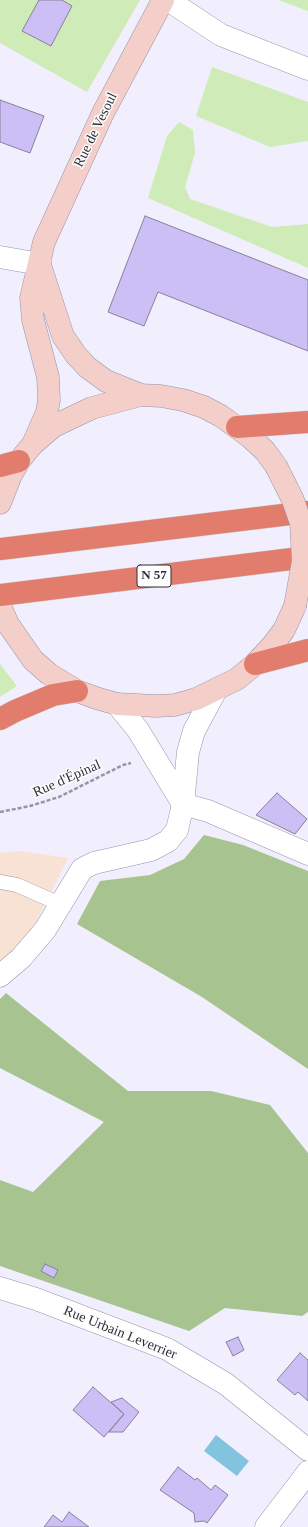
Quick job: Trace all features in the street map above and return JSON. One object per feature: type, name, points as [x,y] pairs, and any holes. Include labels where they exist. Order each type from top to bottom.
[{"type":"highway","points":[[237,427],[308,422]]},
{"type":"highway","points":[[0,549],[308,512]]},
{"type":"highway","name":"N 57","points":[[0,595],[308,557]]},
{"type":"highway","points":[[255,664],[308,650]]},
{"type":"highway","points":[[0,719],[14,711],[53,695],[77,691]]},
{"type":"main road","name":"Rue de Vesoul","points":[[33,444],[47,412],[49,395],[48,378],[34,320],[32,298],[44,242],[103,113],[163,0]]},
{"type":"main road","points":[[40,264],[63,336],[76,355],[87,367],[106,381],[141,395]]},
{"type":"main road","points":[[0,606],[8,624],[33,660],[49,674],[77,691],[117,704],[137,706],[175,705],[196,699],[216,690],[237,679],[255,664],[284,630],[295,606],[303,561],[301,524],[293,500],[276,466],[265,451],[237,427],[204,408],[184,400],[161,396],[141,395],[106,403],[70,417],[54,426],[10,463],[11,475],[2,498]]},
{"type":"street","points":[[168,0],[221,35],[308,69]]},
{"type":"street","points":[[0,257],[40,264]]},
{"type":"street","points":[[0,976],[21,958],[44,930],[82,869],[94,863],[151,850],[168,841],[177,830],[183,804],[188,752],[192,738],[216,690]]},
{"type":"street","points":[[117,704],[138,730],[183,804],[208,811],[308,854]]},
{"type":"street","name":"Rue Urbain Leverrier","points":[[0,1288],[167,1349],[226,1384],[308,1450]]},
{"type":"street","points":[[266,1527],[308,1472]]},
{"type":"lane","points":[[0,882],[17,885],[60,904]]},
{"type":"path","name":"Rue d'Épinal","points":[[0,812],[30,806],[59,796],[123,764],[136,762]]},
{"type":"shaded area","points":[[19,851],[68,858],[27,940],[0,962],[0,853]]},
{"type":"green space","points":[[0,0],[140,0],[87,92],[0,43]]},
{"type":"green space","points":[[278,0],[308,0],[308,11]]},
{"type":"green space","points":[[212,67],[308,102],[308,141],[270,147],[196,116]]},
{"type":"green space","points":[[179,122],[193,130],[195,153],[185,187],[190,199],[272,227],[308,224],[308,268],[148,198],[167,136]]},
{"type":"green space","points":[[0,664],[17,686],[0,697]]},
{"type":"green space","points":[[204,835],[243,845],[308,871],[308,1069],[202,997],[77,924],[100,881],[150,875],[184,859]]},
{"type":"green space","points":[[6,993],[128,1091],[211,1091],[270,1105],[308,1153],[308,1312],[302,1316],[225,1308],[189,1331],[0,1266],[0,1180],[33,1192],[104,1122],[0,1068],[0,999]]},
{"type":"water","points":[[216,1435],[249,1461],[237,1476],[204,1451]]},
{"type":"building","points":[[39,0],[62,0],[72,6],[51,46],[22,31]]},
{"type":"building","points":[[0,100],[44,116],[30,153],[0,142]]},
{"type":"building","points":[[145,216],[308,280],[308,351],[158,292],[144,326],[108,312]]},
{"type":"building","points":[[277,793],[307,819],[295,834],[256,815]]},
{"type":"building","points":[[45,1264],[58,1270],[54,1278],[41,1271]]},
{"type":"building","points":[[238,1337],[244,1350],[233,1356],[226,1342]]},
{"type":"building","points":[[300,1353],[308,1360],[308,1401],[298,1392],[295,1395],[277,1380]]},
{"type":"building","points":[[93,1387],[124,1414],[104,1437],[73,1410]]},
{"type":"building","points":[[122,1398],[139,1412],[123,1432],[109,1432],[124,1414],[111,1402]]},
{"type":"building","points":[[178,1467],[195,1480],[197,1478],[211,1490],[215,1485],[228,1495],[207,1523],[204,1521],[195,1522],[194,1513],[160,1490]]},
{"type":"building","points":[[69,1512],[89,1527],[44,1527],[53,1515],[62,1522]]}]
